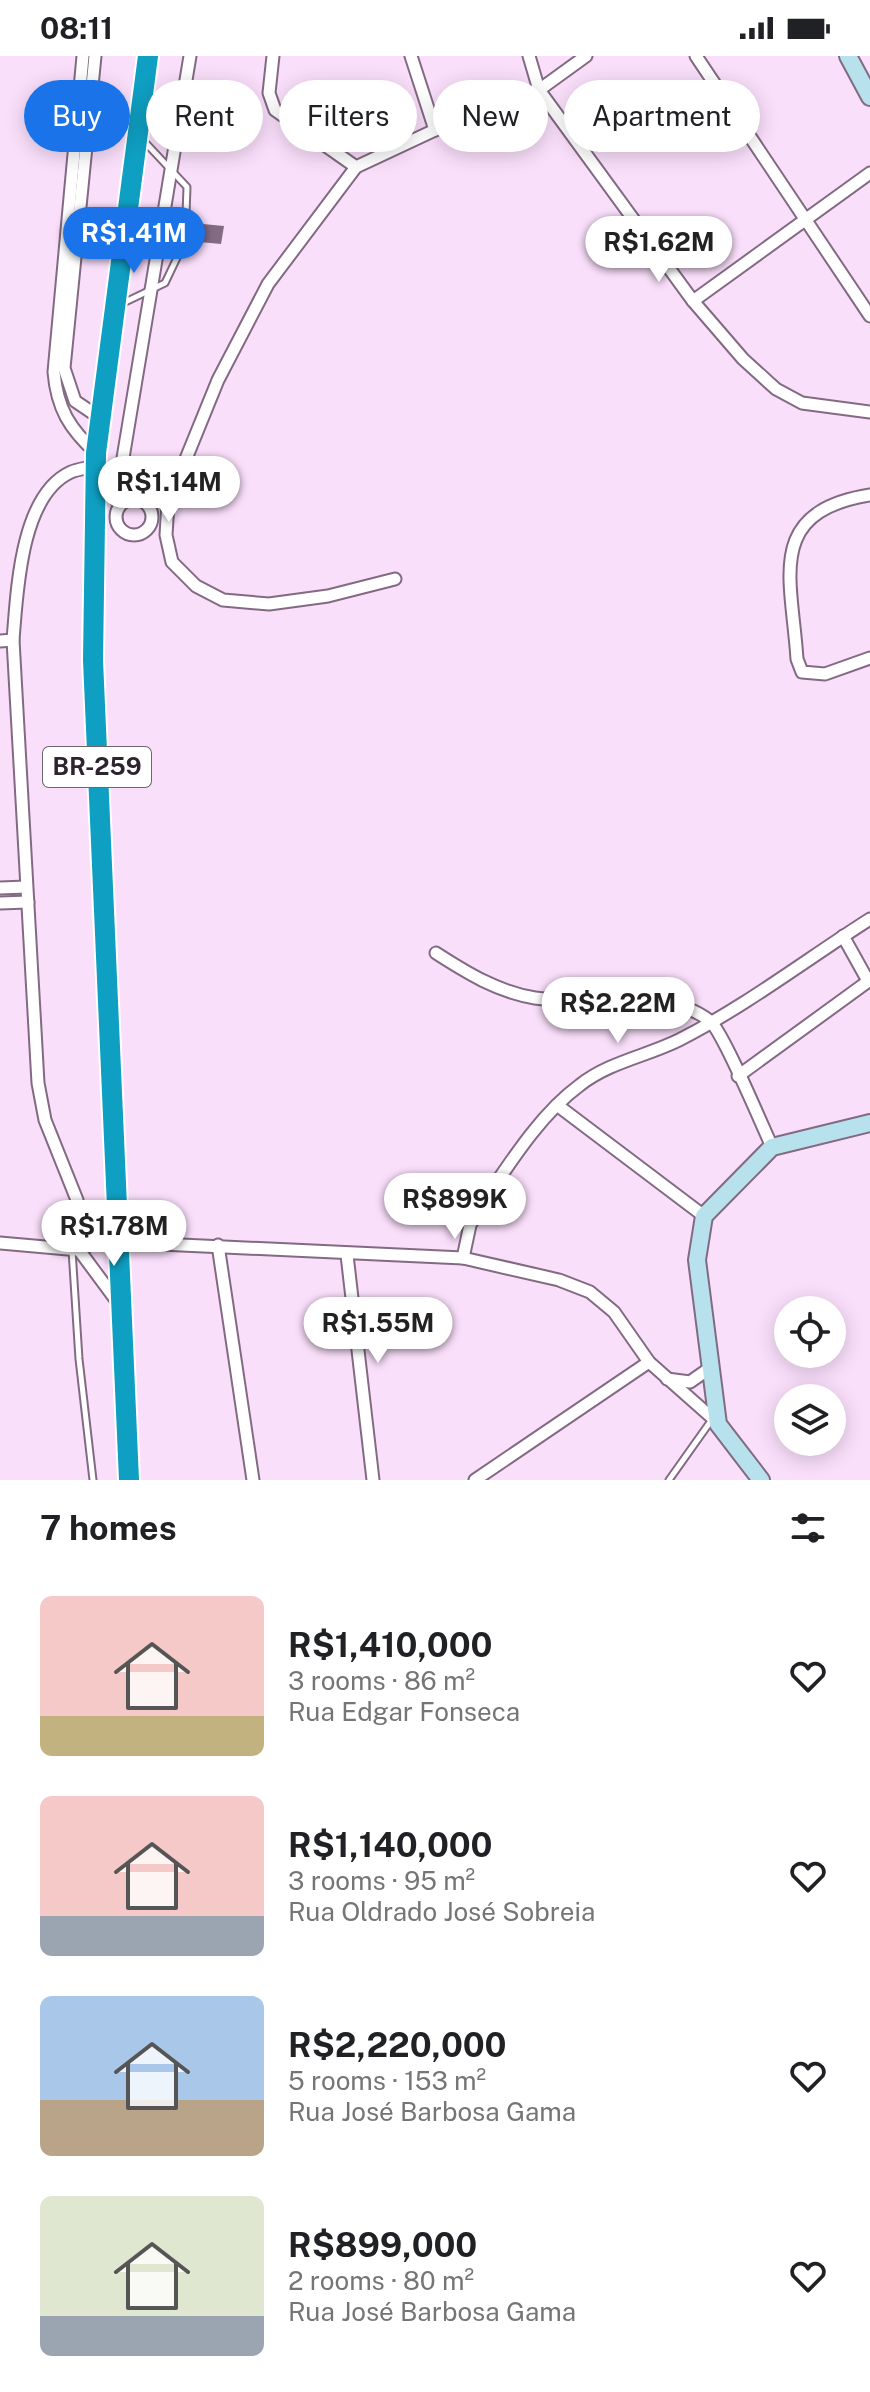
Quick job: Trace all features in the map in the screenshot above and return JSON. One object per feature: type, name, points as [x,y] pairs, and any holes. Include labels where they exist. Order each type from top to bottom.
[{"type":"highway","name":"BR-259","points":[[129,1480],[93,660],[93,535],[100,418],[148,56]]},
{"type":"street","points":[[83,56],[54,372],[61,411],[96,460],[56,483],[42,502],[27,534],[19,575],[13,640],[38,1083],[45,1120],[77,1200],[76,1249],[121,1307]]},
{"type":"street","points":[[95,56],[65,342],[66,377],[75,401],[100,418]]},
{"type":"street","points":[[126,534],[116,520],[148,294],[190,56]]},
{"type":"street","points":[[273,56],[269,93],[275,110],[356,167]]},
{"type":"street","points":[[411,56],[433,124]]},
{"type":"street","points":[[529,56],[536,80]]},
{"type":"street","points":[[548,83],[586,56]]},
{"type":"street","points":[[696,56],[870,316]]},
{"type":"street","points":[[848,56],[870,97]]},
{"type":"street","points":[[548,102],[693,301],[743,359],[776,389],[802,403],[870,412]]},
{"type":"street","points":[[395,579],[328,596],[283,602],[223,600],[196,586],[172,562],[166,535],[168,503],[218,380],[268,284],[356,167],[433,131]]},
{"type":"street","points":[[693,301],[870,173]]},
{"type":"street","points":[[870,495],[831,507],[808,520],[797,530],[791,558],[797,659],[802,672],[825,674],[870,658]]},
{"type":"street","points":[[95,500],[168,503]]},
{"type":"street","points":[[142,534],[153,519],[145,502]]},
{"type":"street","points":[[93,535],[166,535]]},
{"type":"street","points":[[0,641],[13,640]]},
{"type":"street","points":[[0,659],[15,658]]},
{"type":"street","points":[[0,888],[26,887]]},
{"type":"street","points":[[0,903],[28,902]]},
{"type":"street","points":[[463,1258],[470,1225],[480,1207],[557,1105],[596,1074],[677,1041],[712,1022],[870,919]]},
{"type":"street","points":[[738,1076],[868,980],[843,936]]},
{"type":"street","points":[[436,953],[504,991],[538,998],[623,998],[683,1008],[712,1022],[772,1147]]},
{"type":"street","points":[[557,1105],[704,1216]]},
{"type":"street","points":[[716,1419],[697,1260],[704,1216],[772,1147],[870,1123]]},
{"type":"street","points":[[0,1243],[76,1249],[118,1237],[347,1255],[463,1258],[559,1280],[590,1292],[614,1312],[649,1362],[716,1419],[761,1480]]},
{"type":"street","points":[[218,1245],[253,1480]]},
{"type":"street","points":[[347,1255],[373,1480]]},
{"type":"street","points":[[475,1480],[525,1449],[649,1362]]},
{"type":"street","points":[[665,1378],[690,1382],[710,1368]]},
{"type":"lane","points":[[114,307],[148,294],[165,283],[185,241],[187,187],[138,136]]},
{"type":"lane","points":[[76,1249],[79,1359],[93,1480]]},
{"type":"lane","points":[[669,1480],[716,1419]]},
{"type":"building","points":[[192,223],[224,226],[221,244],[189,241]]}]
